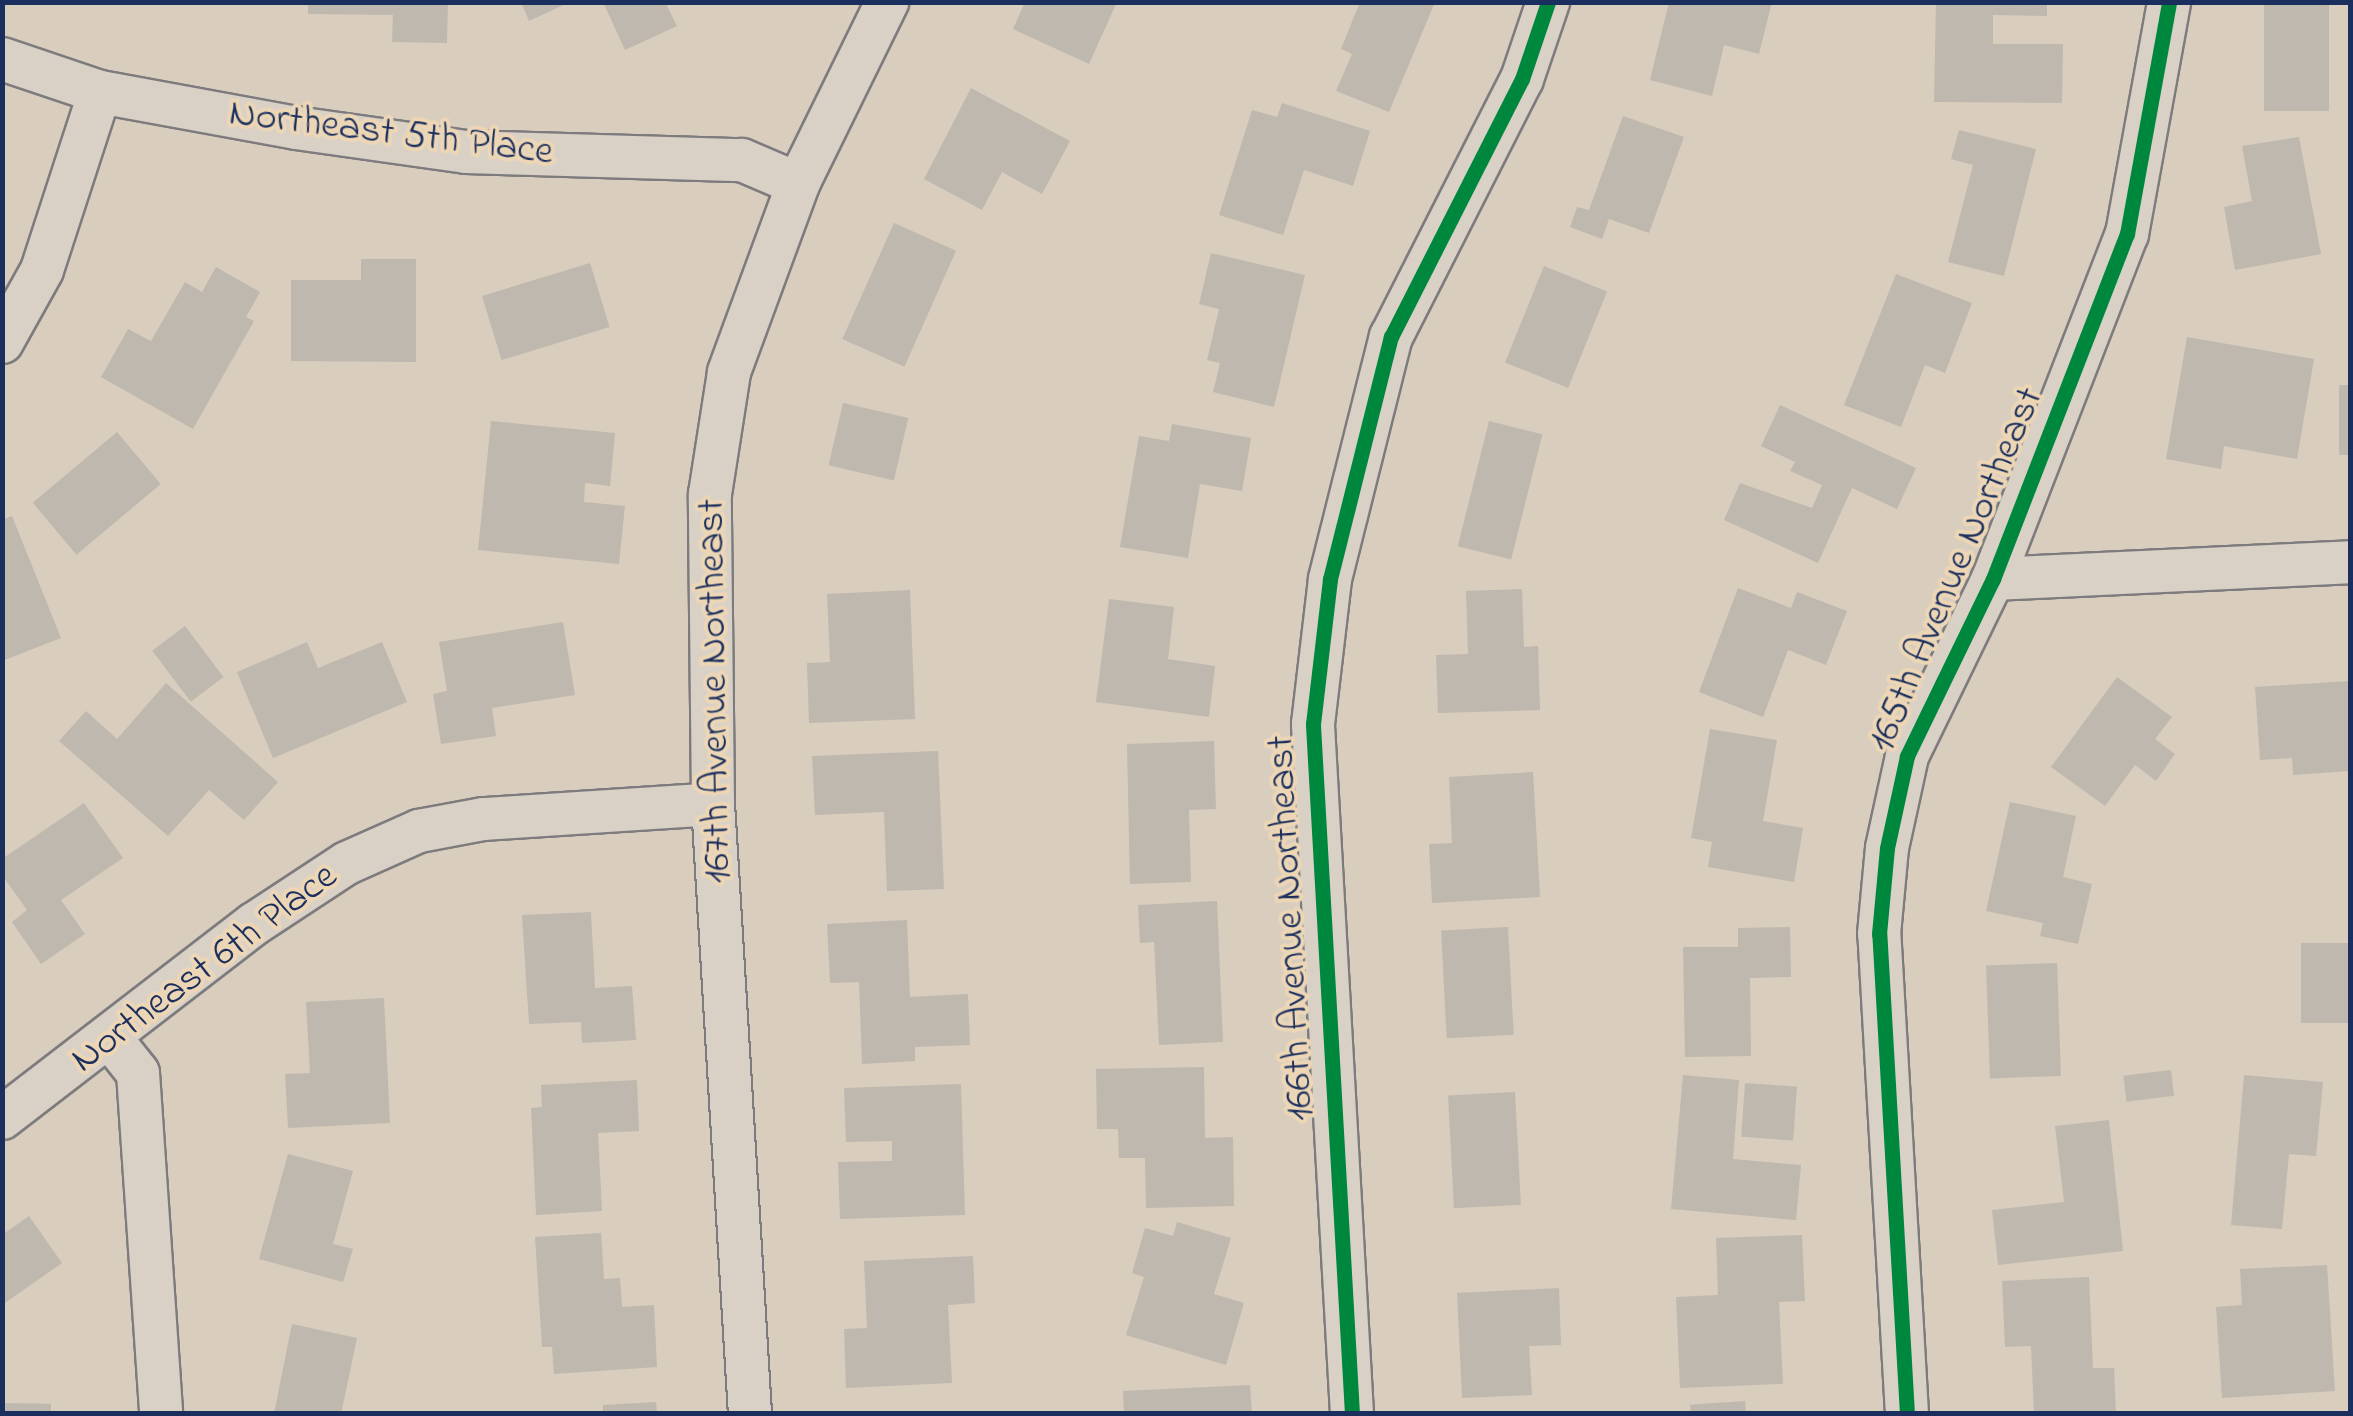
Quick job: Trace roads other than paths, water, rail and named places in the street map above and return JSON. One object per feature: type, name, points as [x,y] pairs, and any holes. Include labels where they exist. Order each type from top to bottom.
[{"type":"street","name":"167th Avenue Northeast","points":[[750,1414],[713,804],[710,494],[729,372],[798,184],[888,2]]},
{"type":"street","name":"166th Avenue Northeast","points":[[1352,1414],[1313,724],[1330,579],[1390,338],[1522,79],[1548,2]]},
{"type":"street","name":"165th Avenue Northeast","points":[[1908,1414],[1879,934],[1886,848],[1906,756],[1993,580],[2127,234],[2169,2]]},
{"type":"street","name":"Northeast 5th Place","points":[[2,58],[100,92],[466,152],[742,160],[798,184]]},
{"type":"street","points":[[2,342],[42,270],[100,92]]},
{"type":"street","points":[[1993,580],[2350,562]]},
{"type":"street","name":"Northeast 6th Place","points":[[2,1118],[111,1040],[254,924],[347,863],[418,831],[484,820],[713,804]]},
{"type":"street","points":[[111,1040],[138,1073],[161,1414]]}]
